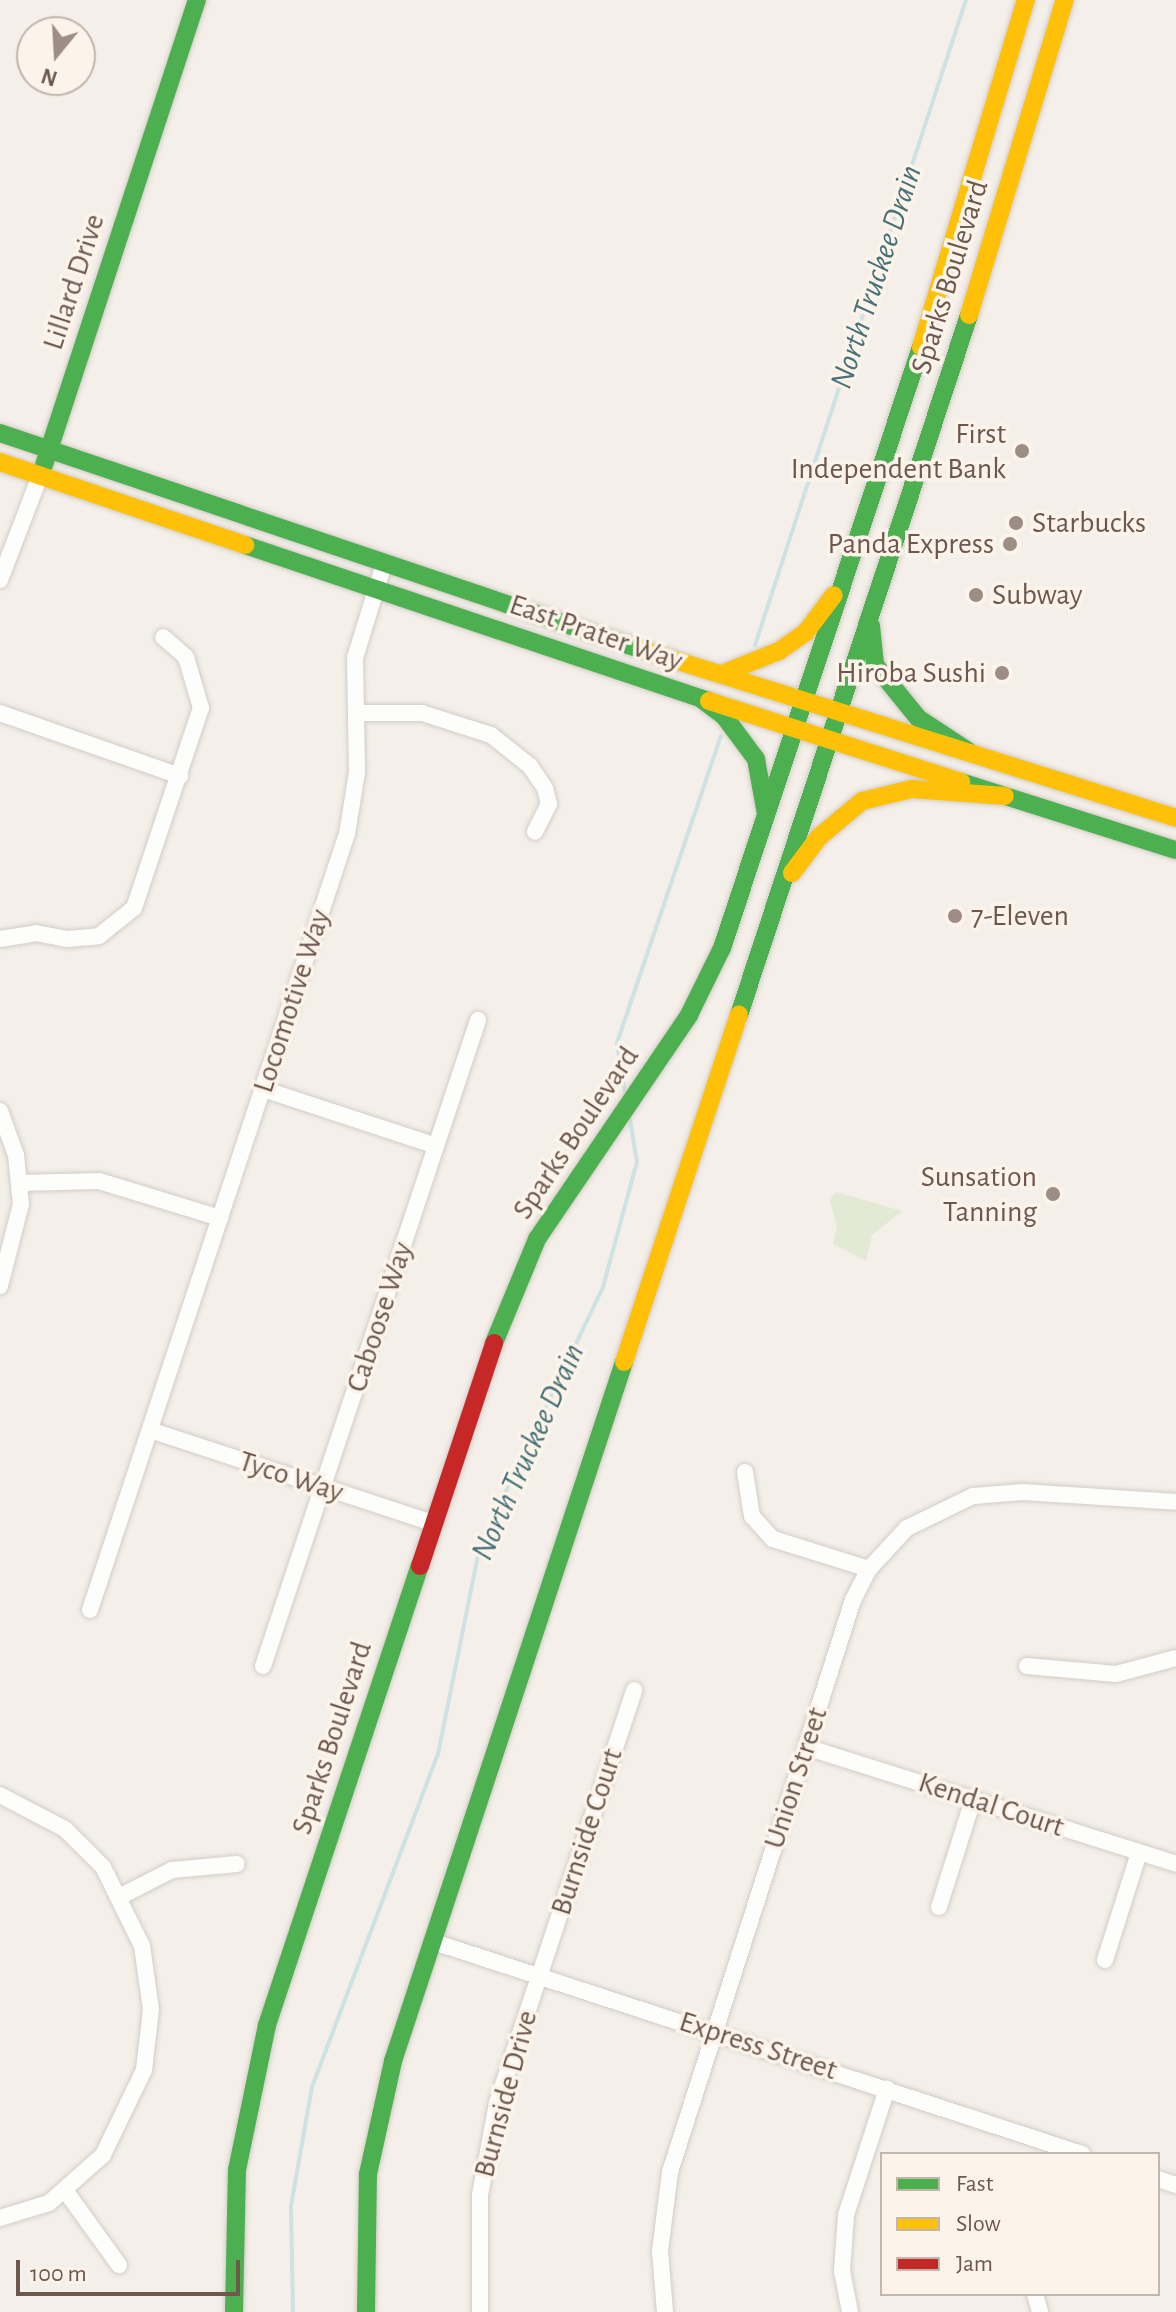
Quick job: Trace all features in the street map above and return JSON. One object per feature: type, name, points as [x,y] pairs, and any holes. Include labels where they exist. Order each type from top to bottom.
[{"type":"main road","name":"Lillard Drive","points":[[40,476],[197,0]]},
{"type":"main road","name":"Sparks Boulevard","points":[[234,2312],[237,2170],[252,2084],[433,1523],[516,1284],[602,1135],[666,1049],[722,948],[852,565],[1026,0]]},
{"type":"main road","name":"Sparks Boulevard","points":[[366,2312],[364,2233],[376,2131],[434,1942],[922,458],[1065,0]]},
{"type":"main road","points":[[922,458],[913,439],[940,342],[942,278]]},
{"type":"main road","name":"East Prater Way","points":[[0,433],[384,564],[1176,818]]},
{"type":"main road","name":"East Prater Way","points":[[0,462],[797,731],[1176,850]]},
{"type":"main road","points":[[724,673],[779,651],[806,632],[852,565]]},
{"type":"main road","points":[[873,604],[875,665],[918,718],[968,751]]},
{"type":"main road","points":[[700,698],[724,716],[756,759],[766,824]]},
{"type":"main road","points":[[778,893],[819,837],[862,801],[912,789],[1005,796]]},
{"type":"street","name":"Lillard Drive","points":[[0,580],[40,476]]},
{"type":"street","name":"Locomotive Way","points":[[90,1610],[347,834],[357,772],[357,647],[384,564]]},
{"type":"street","points":[[0,939],[36,933],[83,940],[124,920],[141,893],[180,776],[200,692],[186,657],[163,637]]},
{"type":"street","points":[[0,713],[180,776]]},
{"type":"street","points":[[356,713],[422,713],[491,735],[530,766],[545,788],[549,804],[535,832]]},
{"type":"street","name":"Caboose Way","points":[[263,1666],[478,1020]]},
{"type":"street","points":[[263,1089],[436,1146]]},
{"type":"street","points":[[0,1111],[21,1183],[18,1231],[0,1286]]},
{"type":"street","points":[[21,1183],[99,1181],[220,1218]]},
{"type":"street","name":"Tyco Way","points":[[150,1430],[433,1523]]},
{"type":"street","points":[[745,1472],[752,1516],[773,1539],[869,1569]]},
{"type":"street","name":"Union Street","points":[[665,2312],[660,2251],[668,2186],[806,1747],[869,1569],[907,1528],[973,1496],[1023,1492],[1176,1502]]},
{"type":"street","points":[[1027,1666],[1116,1674],[1176,1658]]},
{"type":"street","name":"Burnside Court","points":[[540,1974],[634,1690]]},
{"type":"street","name":"Kendal Court","points":[[806,1747],[1176,1864]]},
{"type":"street","points":[[0,1795],[65,1829],[121,1896],[148,1976],[144,2070],[118,2133],[67,2193],[28,2212],[0,2218]]},
{"type":"street","points":[[939,1907],[973,1800]]},
{"type":"street","points":[[1105,1960],[1139,1853]]},
{"type":"street","points":[[121,1896],[172,1870],[237,1864]]},
{"type":"street","name":"Express Street","points":[[434,1942],[887,2089],[1058,2150]]},
{"type":"street","name":"Burnside Drive","points":[[480,2312],[476,2247],[486,2150],[540,1974]]},
{"type":"street","points":[[850,2312],[842,2271],[846,2215],[887,2089]]},
{"type":"street","points":[[67,2193],[119,2265]]},
{"type":"green space","points":[[836,1192],[902,1211],[872,1235],[866,1261],[833,1244],[837,1227],[830,1200]]},
{"type":"waterway","name":"North Truckee Drain","points":[[755,645],[966,0]]},
{"type":"waterway","name":"North Truckee Drain","points":[[625,1092],[617,1043],[721,736]]},
{"type":"waterway","name":"North Truckee Drain","points":[[293,2312],[291,2206],[312,2087],[438,1754],[480,1545],[603,1287],[637,1162],[630,1120]]},
{"type":"traffic: fast","points":[[44,465],[197,0]]},
{"type":"traffic: fast","points":[[739,1015],[969,315]]},
{"type":"traffic: fast","points":[[494,1343],[537,1239],[689,1015],[722,948],[921,347]]},
{"type":"traffic: fast","points":[[0,433],[643,650]]},
{"type":"traffic: fast","points":[[245,545],[709,701]]},
{"type":"traffic: fast","points":[[871,626],[875,665],[918,718],[968,751]]},
{"type":"traffic: fast","points":[[700,698],[724,716],[756,759],[766,814]]},
{"type":"traffic: fast","points":[[961,782],[1176,850]]},
{"type":"traffic: fast","points":[[366,2312],[368,2174],[393,2061],[624,1362]]},
{"type":"traffic: fast","points":[[234,2312],[237,2170],[267,2025],[420,1566]]},
{"type":"traffic: slow","points":[[921,347],[1026,0]]},
{"type":"traffic: slow","points":[[969,315],[1065,0]]},
{"type":"traffic: slow","points":[[0,462],[245,545]]},
{"type":"traffic: slow","points":[[724,673],[779,651],[806,632],[834,595]]},
{"type":"traffic: slow","points":[[643,650],[1176,818]]},
{"type":"traffic: slow","points":[[709,701],[961,782]]},
{"type":"traffic: slow","points":[[792,873],[819,837],[862,801],[912,789],[1005,796]]},
{"type":"traffic: slow","points":[[624,1362],[739,1015]]},
{"type":"traffic: jam","points":[[420,1566],[494,1343]]},
{"type":"place","name":"First Independent Bank","points":[[1022,451]]},
{"type":"place","name":"Starbucks","points":[[1016,523]]},
{"type":"place","name":"Panda Express","points":[[1010,544]]},
{"type":"place","name":"Subway","points":[[976,595]]},
{"type":"place","name":"Hiroba Sushi","points":[[1002,673]]},
{"type":"place","name":"7-Eleven","points":[[955,916]]},
{"type":"place","name":"Sunsation Tanning","points":[[1053,1194]]}]
